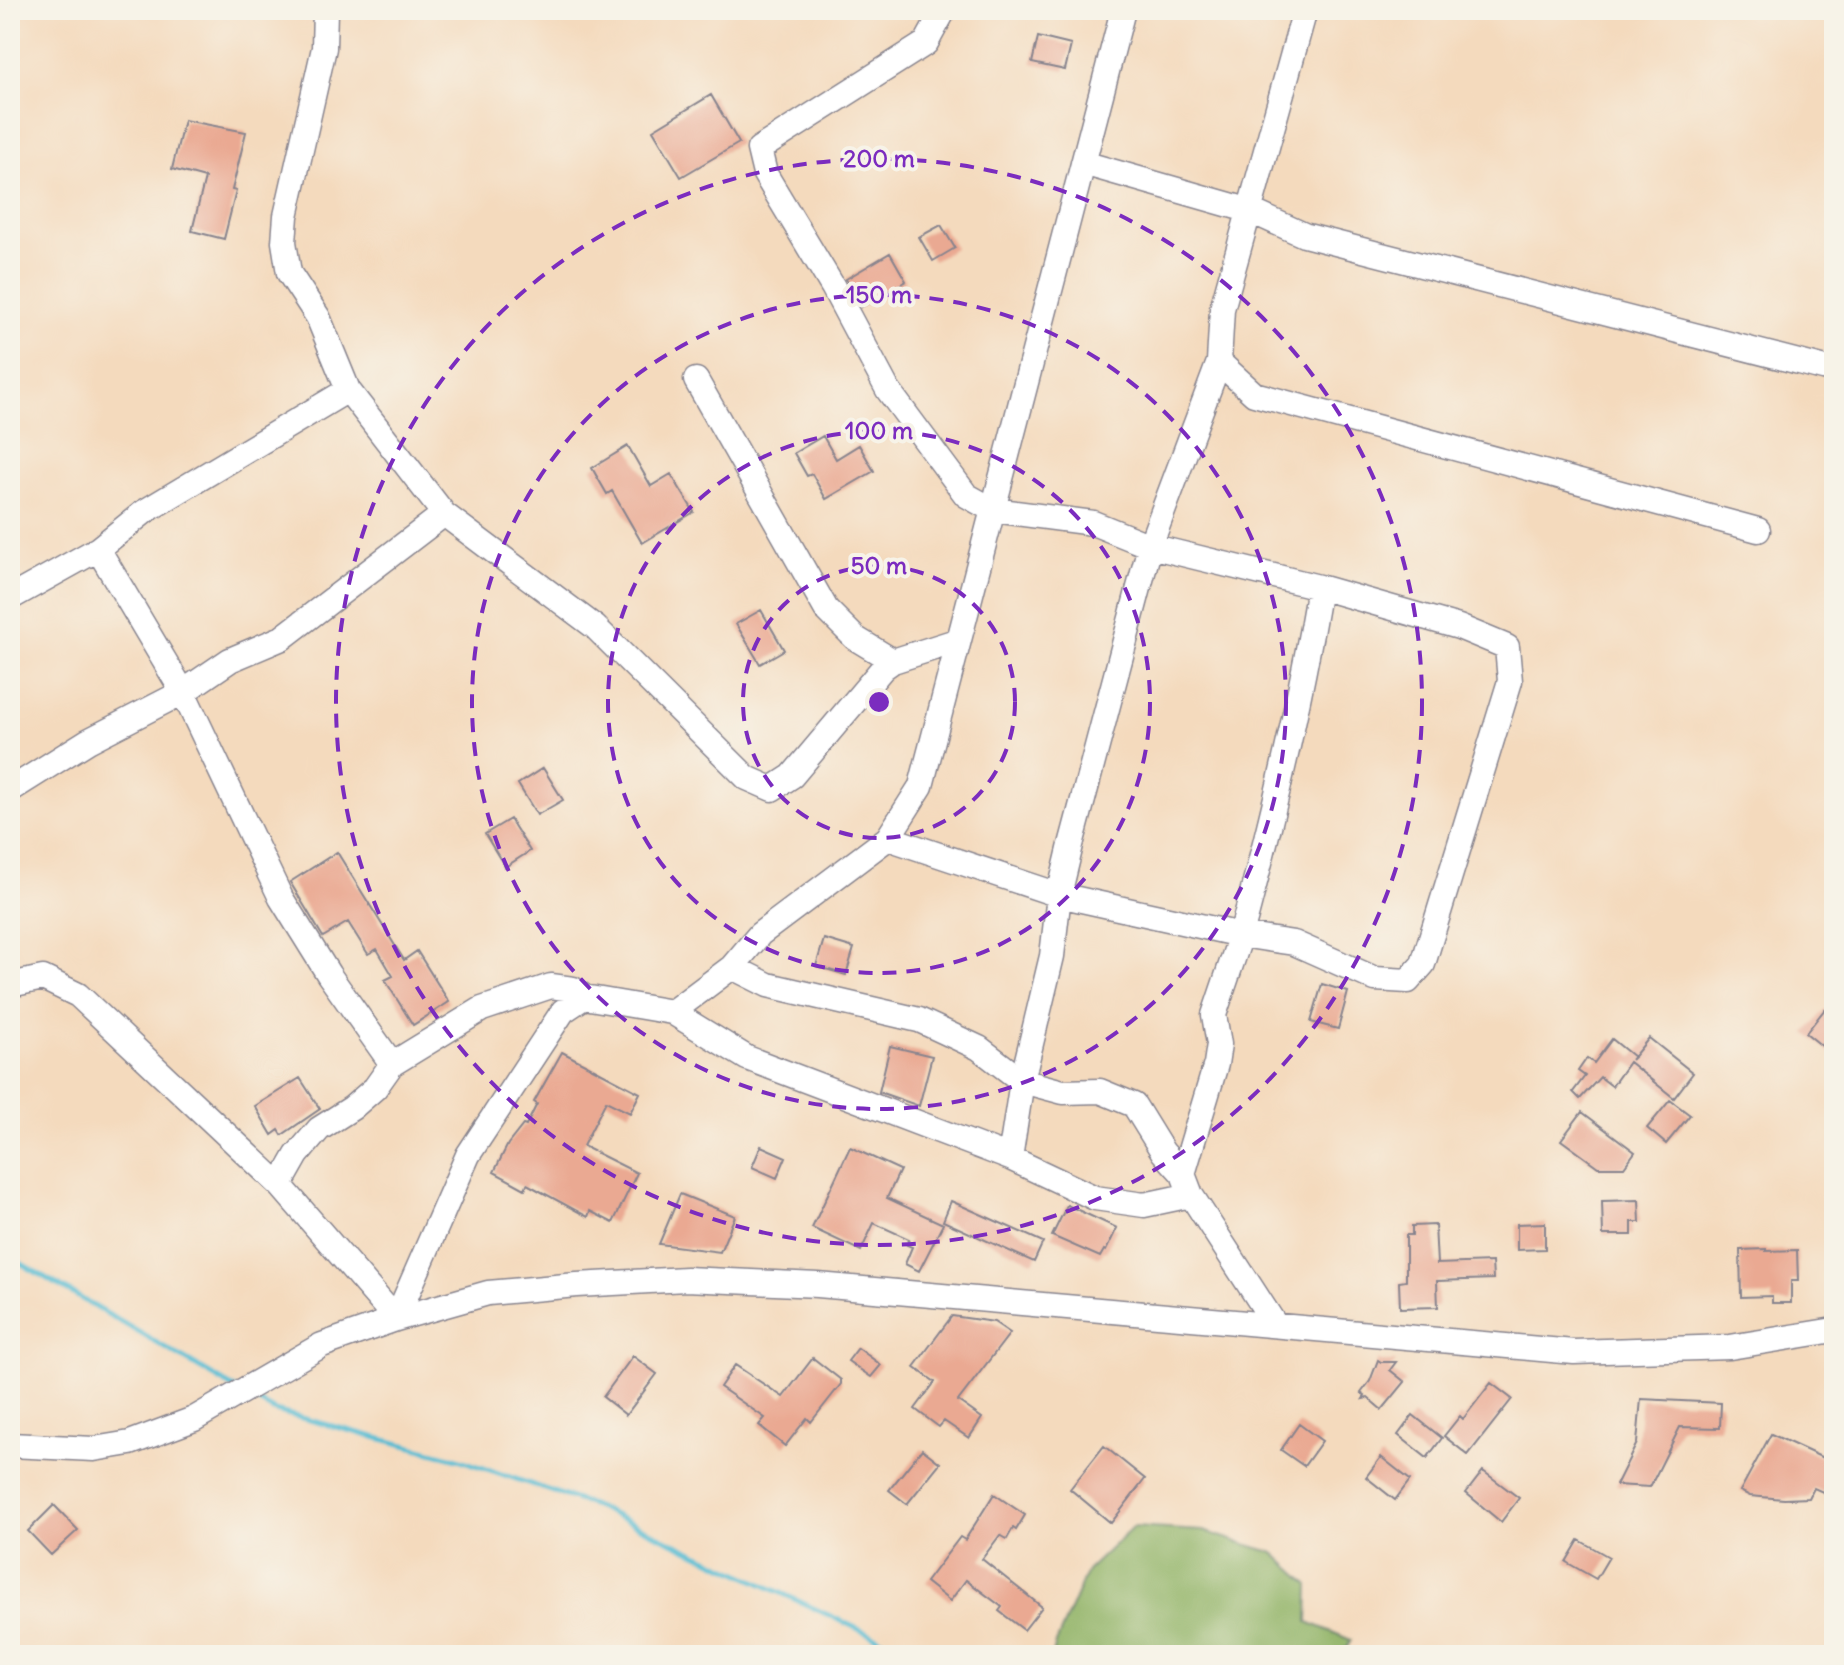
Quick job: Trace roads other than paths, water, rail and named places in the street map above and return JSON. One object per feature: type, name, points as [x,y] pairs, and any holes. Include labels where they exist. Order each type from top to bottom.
[{"type":"street","points":[[325,10],[324,48],[286,216],[284,242],[289,273],[318,317],[348,390],[444,514],[595,627],[747,778],[772,789],[792,776],[883,668],[893,661],[959,640]]},
{"type":"street","points":[[888,838],[1059,895],[1241,935],[1294,943],[1375,979],[1408,981],[1423,964],[1510,681],[1507,647],[1459,627],[1319,587],[1150,546],[1093,523],[993,510],[966,495],[888,390],[833,287],[765,174],[759,149],[926,43],[944,10]]},
{"type":"street","points":[[672,1012],[732,967],[760,934],[888,838],[921,786],[1123,10]]},
{"type":"street","points":[[1010,1158],[1022,1081],[1052,956],[1059,895],[1150,546],[1219,362],[1222,309],[1305,10]]},
{"type":"street","points":[[1083,163],[1251,211],[1304,235],[1834,371]]},
{"type":"street","points":[[1219,362],[1254,394],[1758,530]]},
{"type":"street","points":[[696,380],[826,609],[855,638],[893,661]]},
{"type":"street","points":[[10,598],[98,549],[144,512],[348,390]]},
{"type":"street","points":[[10,790],[88,741],[183,692],[230,660],[282,638],[444,514]]},
{"type":"street","points":[[98,549],[183,692],[281,898],[329,975],[392,1064]]},
{"type":"street","points":[[1187,1184],[1216,1064],[1219,1044],[1214,1015],[1261,862],[1305,673],[1319,587]]},
{"type":"street","points":[[732,967],[768,985],[919,1020],[979,1048],[1022,1081],[1063,1092],[1100,1091],[1134,1105],[1274,1323]]},
{"type":"street","points":[[10,985],[43,978],[78,995],[280,1185],[396,1319]]},
{"type":"street","points":[[280,1185],[297,1155],[319,1129],[352,1108],[375,1088],[392,1064],[482,1009],[551,986],[573,989],[584,997],[672,1012],[747,1058],[1010,1158],[1095,1198],[1144,1205],[1187,1184]]},
{"type":"street","points":[[396,1319],[468,1155],[563,1011],[584,997]]},
{"type":"street","points":[[10,1445],[94,1449],[130,1443],[194,1419],[322,1345],[396,1319],[488,1293],[686,1279],[818,1285],[1274,1323],[1405,1339],[1574,1352],[1730,1347],[1834,1330]]},
{"type":"waterway","points":[[10,1257],[234,1388]]},
{"type":"waterway","points":[[250,1397],[275,1411],[458,1459],[597,1507],[914,1655]]}]
